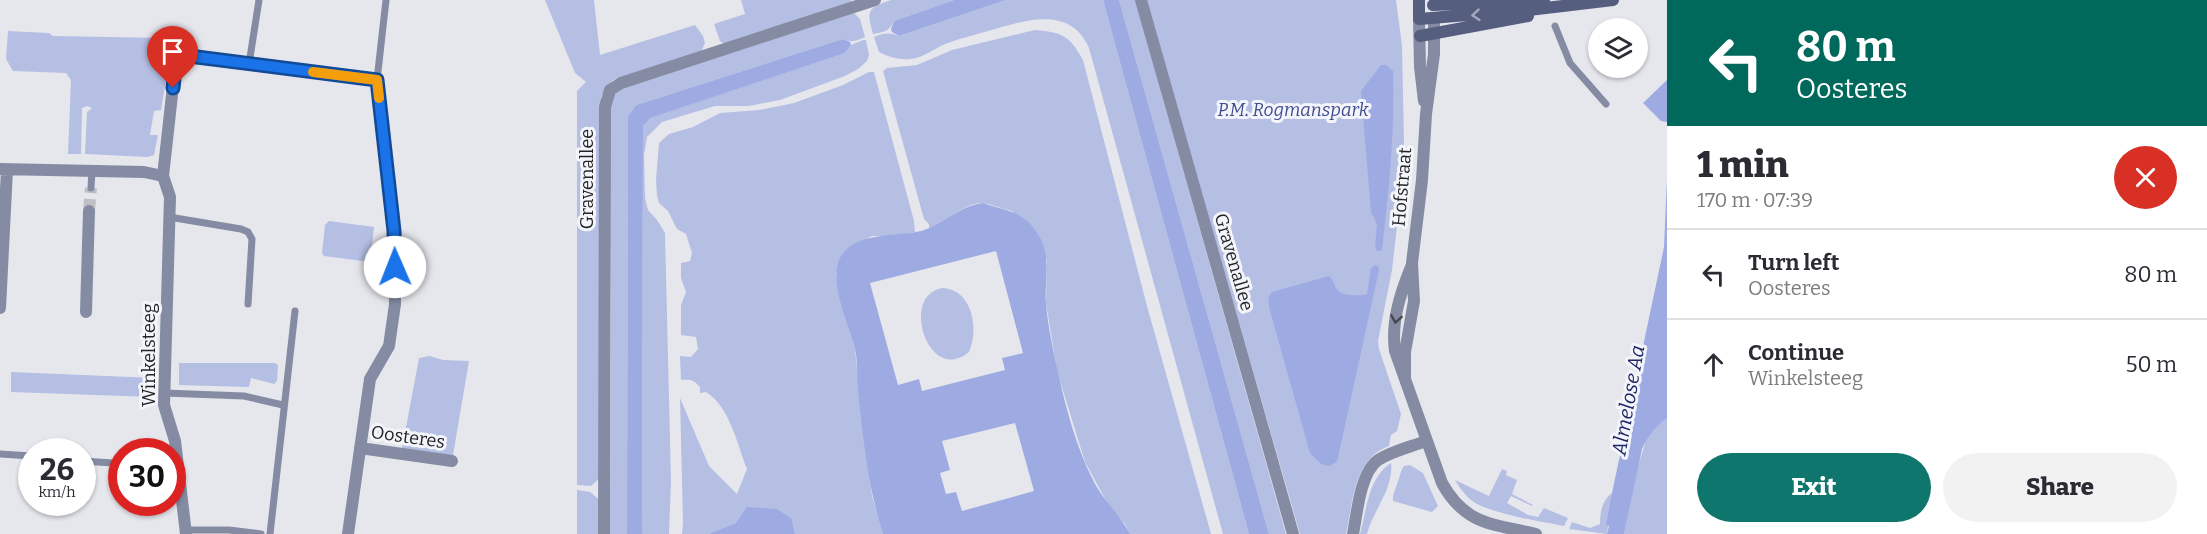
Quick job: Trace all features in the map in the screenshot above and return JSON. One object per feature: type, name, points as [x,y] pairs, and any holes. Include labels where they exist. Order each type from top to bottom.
[{"type":"street","name":"Gravenallee","points":[[604,534],[605,107],[608,94],[621,83],[860,3],[875,0]]},
{"type":"street","name":"Gravenallee","points":[[1141,0],[1293,534]]},
{"type":"street","name":"Hofstraat","points":[[1419,0],[1420,67],[1426,114]]},
{"type":"street","points":[[1419,19],[1613,0]]},
{"type":"street","points":[[1433,3],[1528,1],[1555,7]]},
{"type":"street","name":"Hofstraat","points":[[1433,3],[1431,83],[1426,114],[1422,180],[1412,263],[1401,292],[1394,329],[1396,360],[1405,377],[1442,483],[1460,509],[1484,522],[1536,534]]},
{"type":"street","points":[[1419,36],[1523,18],[1555,7]]},
{"type":"street","name":"Winkelsteeg","points":[[171,438],[164,405],[170,198],[163,176],[175,68],[189,56],[249,64]]},
{"type":"street","points":[[249,64],[377,80]]},
{"type":"street","name":"Oosteres","points":[[348,534],[370,379],[389,346],[395,304],[394,231],[377,80]]},
{"type":"street","points":[[0,308],[3,169],[144,172],[163,176]]},
{"type":"street","points":[[86,312],[89,211]]},
{"type":"street","points":[[1353,534],[1364,481],[1371,468],[1388,455],[1426,441]]},
{"type":"street","name":"Oosteres","points":[[360,448],[452,461]]},
{"type":"street","name":"Winkelsteeg","points":[[184,516],[186,532]]},
{"type":"lane","points":[[249,64],[259,0]]},
{"type":"lane","points":[[377,80],[386,0]]},
{"type":"lane","points":[[1555,26],[1570,63],[1606,104]]},
{"type":"lane","points":[[91,188],[92,170]]},
{"type":"lane","points":[[169,217],[248,232],[252,239],[248,304]]},
{"type":"lane","points":[[270,534],[295,311]]},
{"type":"lane","points":[[164,393],[244,396],[283,405]]},
{"type":"lane","points":[[0,454],[18,455]]},
{"type":"lane","points":[[186,532],[229,530],[261,534]]},
{"type":"green space","points":[[545,0],[594,0],[600,55],[695,25],[705,43],[701,52],[613,80],[601,97],[600,478],[591,486],[577,485],[577,91],[586,82],[575,73]]},
{"type":"green space","points":[[741,0],[852,0],[724,44],[720,41],[714,24],[745,14]]},
{"type":"green space","points":[[891,0],[954,0],[894,21],[888,29],[873,34],[871,11],[878,5]]},
{"type":"green space","points":[[1006,0],[1103,0],[1249,534],[1223,534],[1089,48],[1081,34],[1070,25],[1058,21],[1030,20],[953,41],[915,58],[898,59],[879,52],[874,37],[883,34],[899,36]]},
{"type":"green space","points":[[1119,0],[1135,0],[1286,534],[1269,534]]},
{"type":"green space","name":"P.M. Rogmanspark","points":[[1146,0],[1396,0],[1402,46],[1404,144],[1392,270],[1378,341],[1401,414],[1397,431],[1391,435],[1389,446],[1368,460],[1362,471],[1353,495],[1346,534],[1300,534]]},
{"type":"green space","points":[[854,13],[860,19],[865,37],[852,41],[843,39],[636,105],[628,116],[627,534],[610,534],[609,107],[614,94],[622,88]]},
{"type":"green space","points":[[1035,30],[1059,34],[1069,40],[1083,60],[1147,306],[1211,534],[1130,534],[1125,524],[1110,508],[1085,462],[1057,371],[1046,303],[1047,260],[1012,211],[980,203],[966,207],[929,228],[929,224],[924,219],[883,71],[887,68],[917,65],[952,50]]},
{"type":"green space","points":[[8,31],[49,33],[53,36],[165,38],[172,44],[161,110],[154,111],[150,135],[158,135],[154,155],[148,157],[85,154],[87,112],[92,108],[87,106],[82,108],[81,154],[68,154],[71,80],[66,73],[13,71],[6,59]]},
{"type":"green space","points":[[866,40],[869,55],[867,61],[845,76],[780,100],[749,106],[715,106],[662,122],[647,137],[644,155],[645,198],[648,210],[665,233],[671,481],[669,534],[642,534],[643,126],[649,118],[845,53],[851,45]]},
{"type":"green space","points":[[869,72],[874,72],[915,232],[892,236],[872,236],[847,249],[841,257],[836,275],[855,350],[872,496],[883,534],[795,534],[792,519],[736,523],[708,534],[682,534],[680,398],[709,466],[737,494],[747,469],[732,427],[721,407],[706,392],[700,393],[700,387],[694,381],[681,380],[680,356],[691,357],[698,349],[696,337],[681,335],[681,305],[686,292],[681,278],[681,263],[690,261],[692,253],[686,234],[677,229],[668,211],[659,203],[656,180],[659,143],[669,134],[693,127],[720,113],[759,110],[794,103],[843,85]]},
{"type":"green space","points":[[329,221],[374,227],[370,262],[324,256],[322,253],[325,225]]},
{"type":"green space","points":[[943,288],[953,290],[967,303],[973,323],[969,352],[954,359],[941,357],[931,348],[924,335],[921,320],[923,305],[930,294]]},
{"type":"green space","points":[[1667,305],[1667,534],[1624,534],[1637,470],[1647,437]]},
{"type":"green space","points":[[430,356],[443,360],[469,361],[452,461],[401,454],[419,358]]},
{"type":"green space","points":[[179,363],[275,363],[278,365],[277,381],[274,384],[251,378],[249,387],[179,385]]},
{"type":"green space","points":[[11,372],[154,378],[152,397],[11,392]]},
{"type":"green space","points":[[1391,463],[1386,491],[1367,534],[1360,534],[1373,485],[1383,469]]},
{"type":"green space","points":[[1410,465],[1423,473],[1438,506],[1432,512],[1393,501],[1402,469]]},
{"type":"green space","points":[[1502,469],[1507,471],[1506,475],[1517,480],[1512,494],[1533,505],[1511,496],[1507,503],[1528,515],[1538,517],[1544,508],[1568,518],[1564,526],[1486,508],[1470,499],[1455,480],[1489,496]]},
{"type":"green space","points":[[577,490],[590,492],[601,501],[600,534],[577,534]]},
{"type":"green space","points":[[1612,493],[1607,534],[1569,529],[1572,522],[1590,528],[1600,524],[1602,507]]},
{"type":"shaded area","points":[[954,0],[1006,0],[899,36],[892,32],[894,21]]},
{"type":"shaded area","points":[[1103,0],[1119,0],[1269,534],[1249,534]]},
{"type":"shaded area","points":[[843,39],[851,45],[845,53],[650,118],[643,126],[642,534],[627,534],[628,116],[636,105]]},
{"type":"shaded area","points":[[1381,65],[1386,65],[1393,71],[1393,116],[1382,249],[1377,251],[1375,246],[1377,224],[1371,212],[1361,91]]},
{"type":"shaded area","points":[[1667,80],[1667,122],[1661,121],[1643,103]]},
{"type":"shaded area","points":[[1667,179],[1667,418],[1652,432],[1642,449],[1624,534],[1607,534],[1609,526],[1606,525],[1612,493],[1664,247]]},
{"type":"shaded area","points":[[983,203],[1015,213],[1033,227],[1043,244],[1046,261],[1048,321],[1069,417],[1091,476],[1130,534],[883,534],[870,481],[864,445],[856,354],[840,302],[836,277],[837,266],[841,256],[856,243],[865,239],[926,229],[974,205]],"holes":[[[996,251],[1023,353],[1002,358],[1005,370],[922,391],[919,379],[898,385],[870,283]],[[1015,423],[1034,491],[962,511],[956,492],[946,494],[940,473],[950,470],[942,441]]]},
{"type":"shaded area","points":[[1375,265],[1379,270],[1337,462],[1329,466],[1321,464],[1310,453],[1268,298],[1272,292],[1329,276],[1339,292],[1347,295],[1367,294],[1371,268]]},
{"type":"shaded area","points":[[747,507],[777,509],[792,519],[795,534],[708,534],[736,523]]},
{"type":"tunnel","points":[[89,211],[91,188]]},
{"type":"slow traffic","points":[[313,72],[377,80],[379,98]]},
{"type":"route","points":[[173,88],[175,68],[189,56],[377,80],[394,231],[395,267]]},
{"type":"water label","name":"Almelose Aa","points":[[1628,400]]}]
